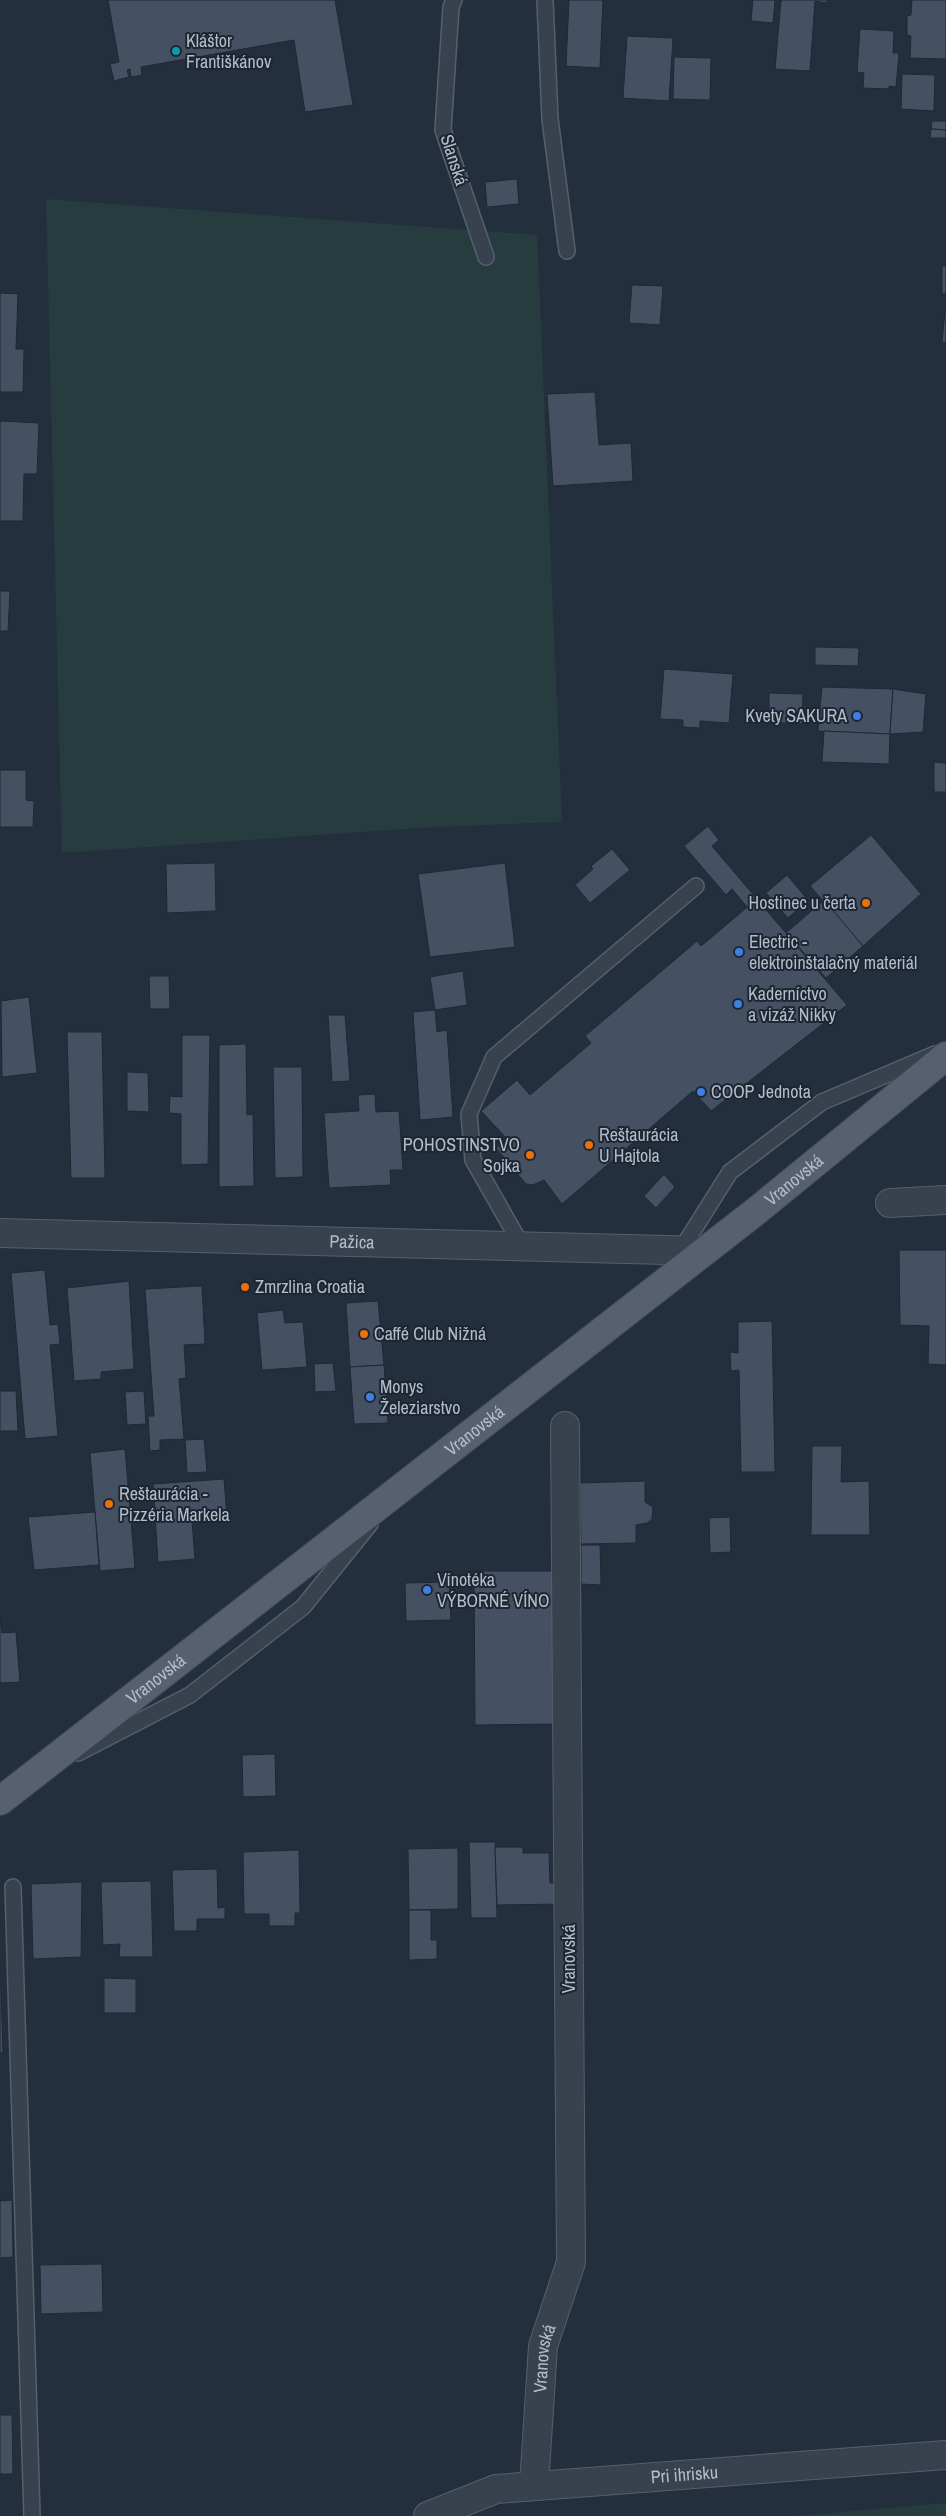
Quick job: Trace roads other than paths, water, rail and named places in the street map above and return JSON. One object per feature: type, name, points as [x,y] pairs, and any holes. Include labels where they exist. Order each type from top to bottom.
[{"type":"main road","name":"Vranovská","points":[[0,1801],[655,1289],[692,1250],[946,1056]]},
{"type":"street","points":[[890,1203],[946,1200]]},
{"type":"street","name":"Pažica","points":[[0,1233],[692,1250]]},
{"type":"street","name":"Vranovská","points":[[534,2486],[543,2346],[571,2262],[565,1426]]},
{"type":"street","name":"Pri ihrisku","points":[[428,2516],[496,2489],[946,2455]]},
{"type":"lane","name":"Slanská","points":[[454,0],[451,7],[443,130],[486,257]]},
{"type":"lane","points":[[545,0],[550,119],[567,252]]},
{"type":"lane","points":[[522,1246],[473,1160],[469,1114],[494,1057],[696,886]]},
{"type":"lane","points":[[692,1250],[730,1172],[822,1102],[946,1049]]},
{"type":"lane","points":[[13,1887],[32,2516]]},
{"type":"place","name":"Kláštor Františkánov","points":[[176,51]]},
{"type":"place","name":"Kvety SAKURA","points":[[857,716]]},
{"type":"place","name":"Hostinec u čerta","points":[[866,903]]},
{"type":"place","name":"Electric - elektroinštalačný materiál","points":[[739,952]]},
{"type":"place","name":"Kaderníctvo a vizáž Nikky","points":[[738,1004]]},
{"type":"place","name":"COOP Jednota","points":[[701,1092]]},
{"type":"place","name":"Reštaurácia U Hajtola","points":[[589,1145]]},
{"type":"place","name":"POHOSTINSTVO Sojka","points":[[530,1155]]},
{"type":"place","name":"Zmrzlina Croatia","points":[[245,1287]]},
{"type":"place","name":"Caffé Club Nižná","points":[[364,1334]]},
{"type":"place","name":"Monys Železiarstvo","points":[[370,1397]]},
{"type":"place","name":"Reštaurácia - Pizzéria Markela","points":[[109,1504]]},
{"type":"place","name":"Vínotéka VÝBORNÉ VÍNO","points":[[427,1590]]}]
